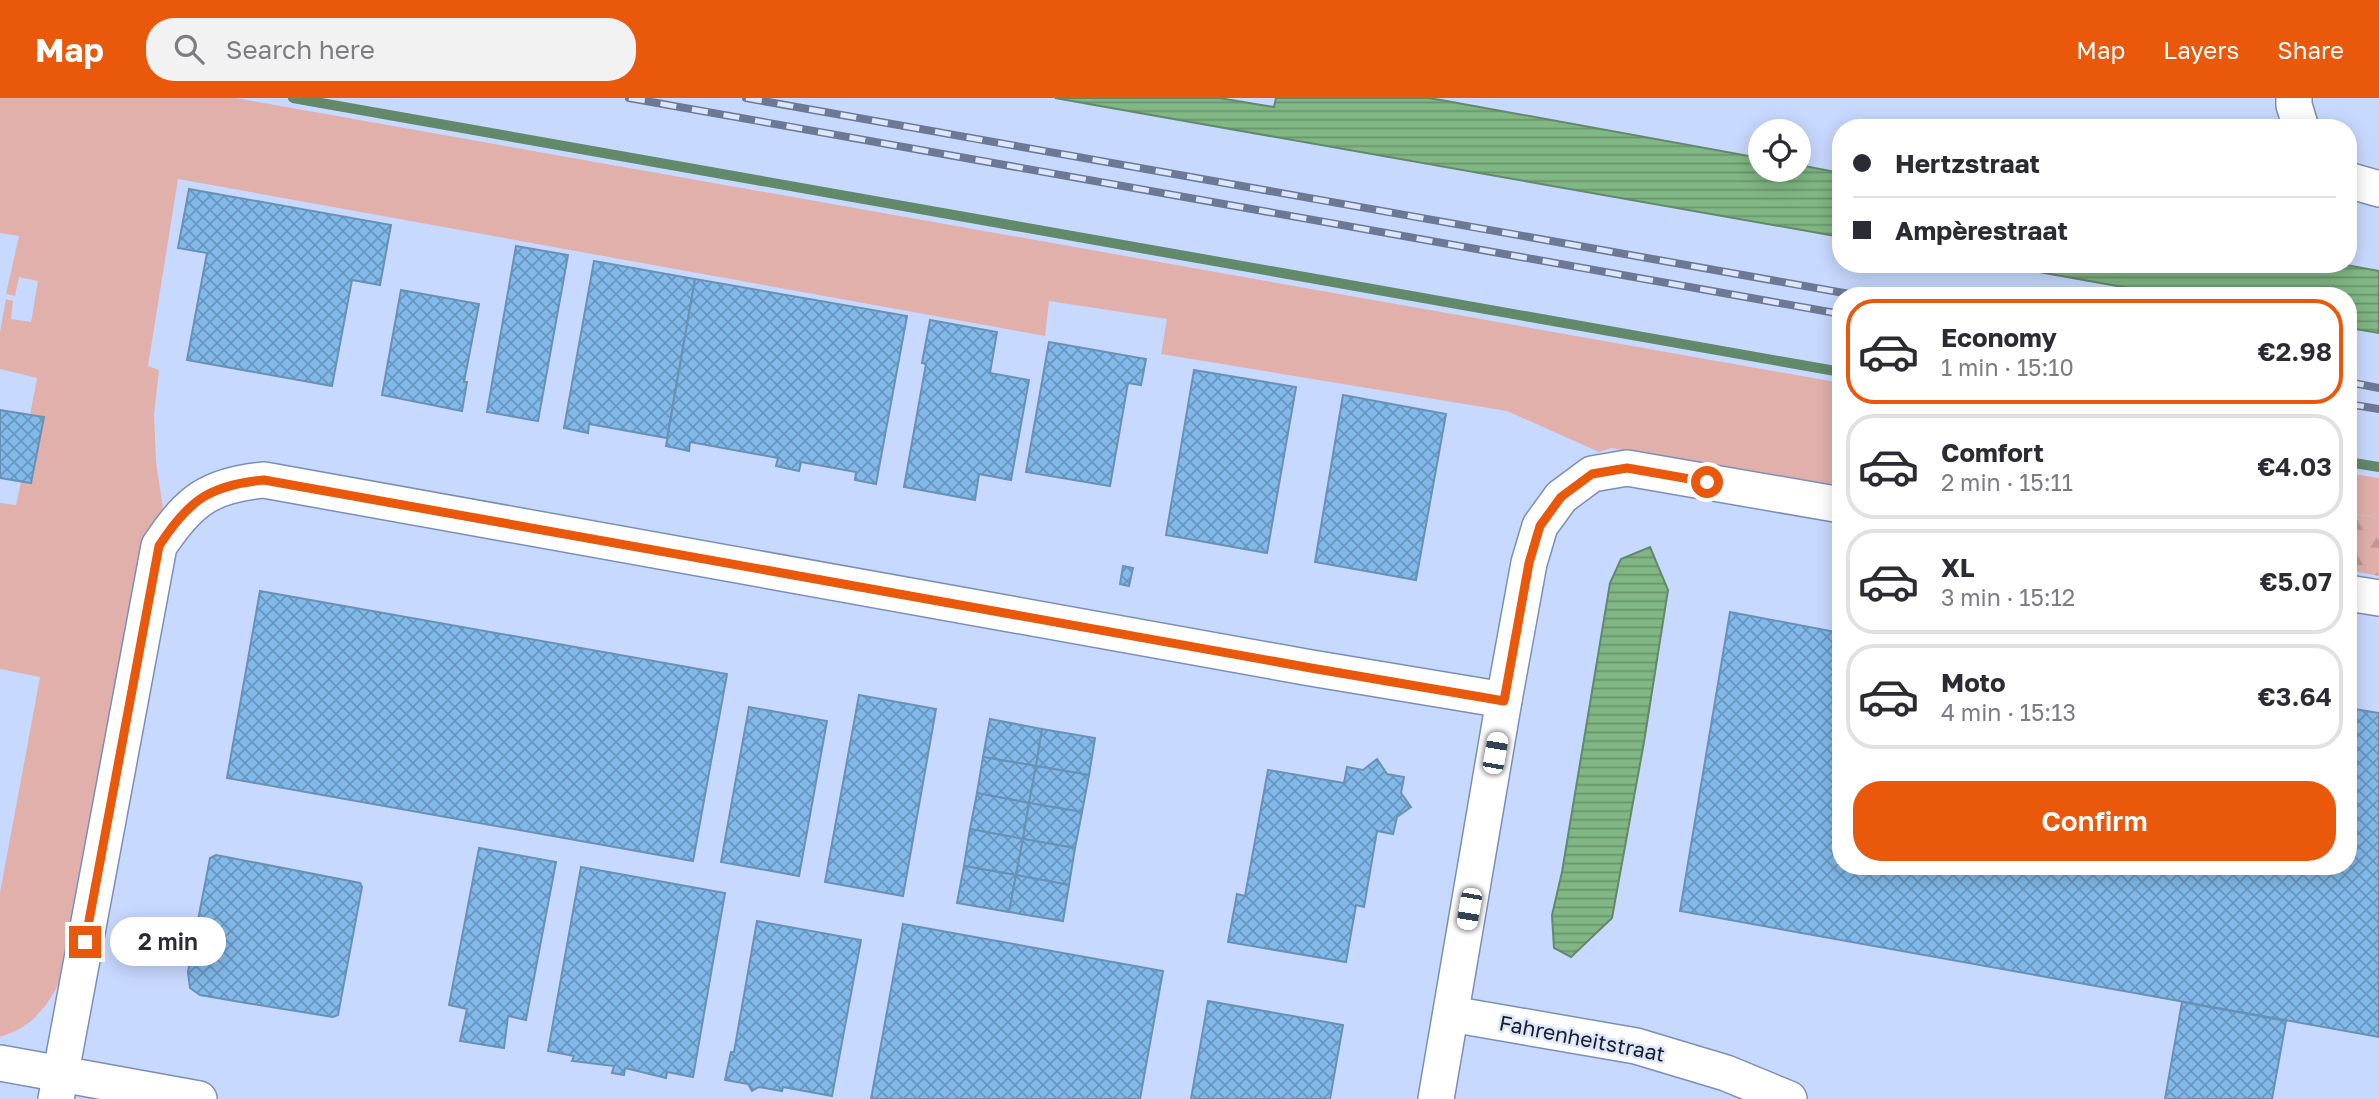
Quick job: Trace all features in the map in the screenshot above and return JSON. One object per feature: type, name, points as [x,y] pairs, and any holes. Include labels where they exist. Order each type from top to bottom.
[{"type":"street","points":[[2294,98],[2298,119]]},
{"type":"street","points":[[2357,183],[2379,189]]},
{"type":"street","points":[[1436,1099],[1529,563],[1540,526],[1561,497],[1592,474],[1627,468],[1832,503]]},
{"type":"street","points":[[58,1086],[159,546],[177,519],[201,497],[226,485],[264,480],[1504,701]]},
{"type":"street","points":[[2357,594],[2379,598]]},
{"type":"street","name":"Fahrenheitstraat","points":[[1451,1014],[1636,1046],[1726,1073],[1789,1099]]},
{"type":"street","points":[[0,1063],[58,1086],[199,1099]]},
{"type":"green space","points":[[0,98],[235,98],[1832,381],[1832,485],[1611,448],[1599,452],[1507,411],[1161,354],[1167,319],[1049,301],[1045,336],[178,179],[148,366],[159,370],[154,415],[156,462],[163,508],[141,547],[58,985],[35,1017],[20,1029],[0,1037],[0,893],[40,677],[0,669],[0,503],[16,505],[21,482],[32,483],[44,418],[30,415],[37,378],[0,369],[0,332],[6,299],[13,301],[11,319],[31,322],[38,281],[19,277],[15,296],[6,294],[19,236],[0,233]]},
{"type":"green space","points":[[2357,474],[2379,478],[2379,518],[2357,514]]},
{"type":"green space","points":[[2357,514],[2379,518],[2379,576],[2357,572]]},
{"type":"shaded area","points":[[1055,98],[1219,98],[1274,107],[1276,98],[1428,98],[1748,156],[1748,182],[1811,182],[1811,167],[1832,171],[1832,235]]},
{"type":"shaded area","points":[[2357,267],[2379,271],[2379,333],[2357,329],[2357,287],[2123,287],[2045,273],[2357,273]]},
{"type":"shaded area","points":[[1650,547],[1668,590],[1612,918],[1571,957],[1554,948],[1552,915],[1562,872],[1610,583],[1621,559]]},
{"type":"building","points":[[189,189],[391,225],[380,285],[352,280],[332,386],[187,360],[207,253],[178,248]]},
{"type":"building","points":[[516,246],[568,255],[538,421],[487,412]]},
{"type":"building","points":[[594,261],[695,279],[667,438],[589,424],[588,433],[564,428]]},
{"type":"building","points":[[695,279],[907,316],[876,484],[855,480],[856,472],[801,462],[799,471],[776,466],[778,458],[690,442],[689,451],[666,446]]},
{"type":"building","points":[[401,290],[479,304],[464,382],[467,382],[462,411],[382,395]]},
{"type":"building","points":[[930,320],[997,332],[990,373],[1029,380],[1011,480],[979,474],[975,500],[904,487],[926,364],[922,363]]},
{"type":"building","points":[[1049,342],[1146,359],[1141,385],[1128,383],[1110,486],[1026,472]]},
{"type":"building","points":[[1194,370],[1296,387],[1267,553],[1166,535]]},
{"type":"building","points":[[1343,395],[1446,414],[1416,580],[1315,562]]},
{"type":"building","points":[[0,410],[44,417],[31,483],[0,478]]},
{"type":"building","points":[[1123,566],[1133,568],[1129,586],[1120,584]]},
{"type":"building","points":[[260,591],[727,674],[693,861],[227,778]]},
{"type":"building","points":[[1730,612],[1832,631],[1832,875],[2357,875],[2357,709],[2379,713],[2379,1037],[1680,911]]},
{"type":"building","points":[[859,695],[936,709],[903,896],[825,882]]},
{"type":"building","points":[[749,707],[827,721],[799,876],[721,862]]},
{"type":"building","points":[[990,719],[1042,729],[1036,766],[983,757]]},
{"type":"building","points":[[1042,729],[1095,738],[1089,775],[1036,766]]},
{"type":"building","points":[[983,757],[1036,766],[1029,803],[977,793]]},
{"type":"building","points":[[1377,759],[1387,774],[1404,777],[1401,793],[1411,807],[1397,817],[1393,834],[1377,831],[1364,907],[1356,905],[1346,962],[1228,942],[1237,894],[1245,896],[1268,770],[1344,783],[1347,767],[1363,770]]},
{"type":"building","points":[[1036,766],[1089,775],[1082,812],[1029,803]]},
{"type":"building","points":[[977,793],[1029,803],[1023,839],[970,829]]},
{"type":"building","points":[[1029,803],[1082,812],[1075,848],[1023,839]]},
{"type":"building","points":[[970,829],[1023,839],[1016,875],[964,866]]},
{"type":"building","points":[[1023,839],[1075,848],[1069,885],[1016,875]]},
{"type":"building","points":[[479,848],[556,862],[526,1020],[508,1016],[504,1048],[460,1041],[467,1009],[449,1005]]},
{"type":"building","points":[[216,855],[360,883],[362,887],[338,1015],[333,1017],[200,995],[190,988],[188,972],[210,858]]},
{"type":"building","points":[[964,866],[1016,875],[1009,912],[957,903]]},
{"type":"building","points":[[581,867],[725,893],[693,1077],[667,1072],[666,1078],[625,1068],[624,1075],[612,1073],[614,1066],[572,1061],[574,1056],[548,1051]]},
{"type":"building","points":[[1016,875],[1069,885],[1063,921],[1009,912]]},
{"type":"building","points":[[757,921],[861,940],[832,1096],[783,1087],[782,1091],[759,1087],[752,1091],[748,1084],[725,1080],[731,1052],[734,1052]]},
{"type":"building","points":[[903,924],[1163,971],[1140,1099],[871,1099]]},
{"type":"building","points":[[1208,1001],[1343,1025],[1330,1099],[1191,1099]]},
{"type":"building","points":[[2182,1002],[2286,1021],[2272,1099],[2165,1099]]},
{"type":"waterway","points":[[293,98],[1832,370]]},
{"type":"waterway","points":[[2357,463],[2379,467]]},
{"type":"railway","points":[[629,98],[1832,312]]},
{"type":"railway","points":[[746,98],[1832,291]]},
{"type":"railway","points":[[2357,384],[2379,388]]},
{"type":"railway","points":[[2357,405],[2379,409]]},
{"type":"route","points":[[85,942],[159,546],[177,519],[201,497],[226,485],[264,480],[1504,701],[1529,563],[1540,526],[1561,497],[1592,474],[1627,468],[1707,482]]}]
